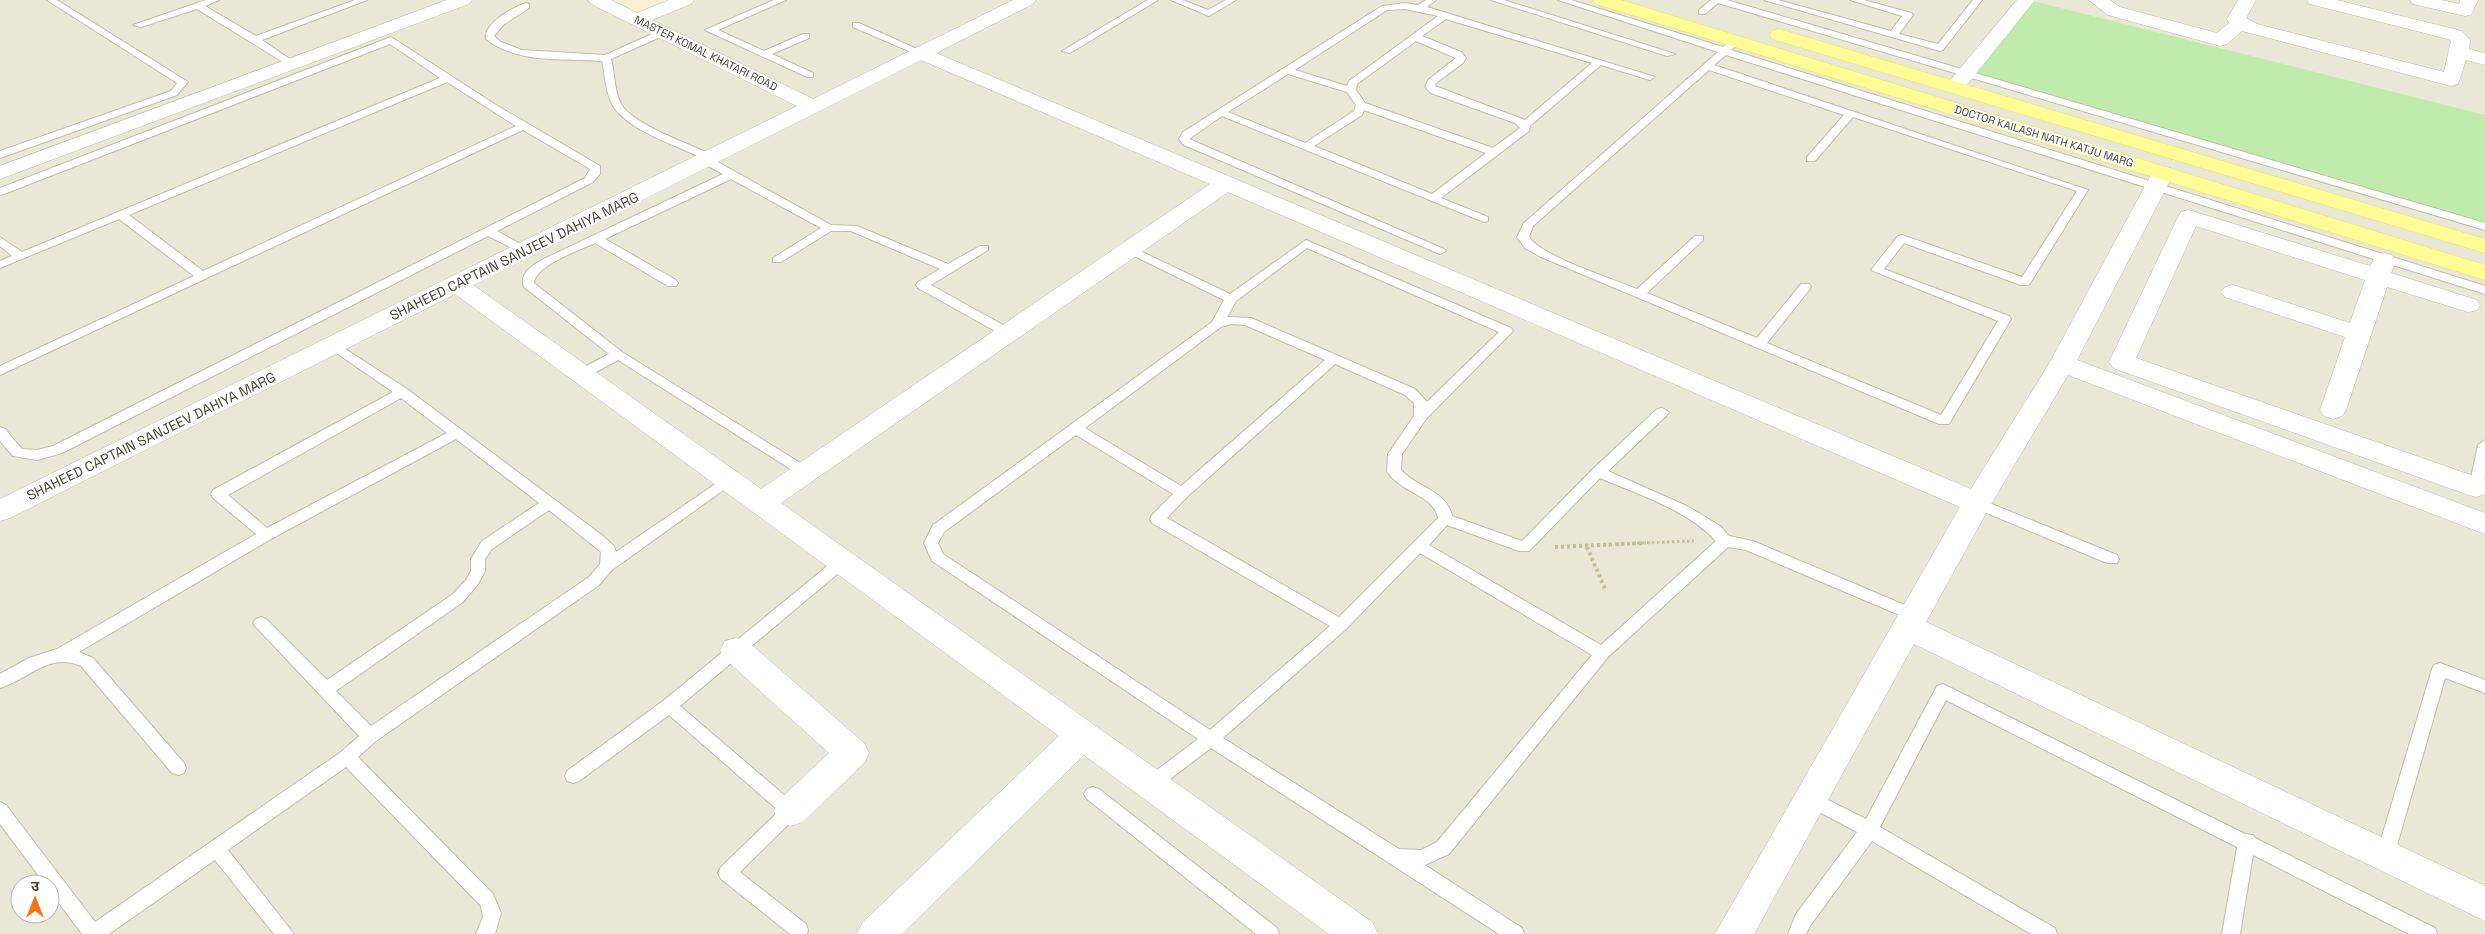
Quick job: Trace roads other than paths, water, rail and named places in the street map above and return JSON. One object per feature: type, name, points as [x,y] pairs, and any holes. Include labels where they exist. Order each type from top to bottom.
[{"type":"main road","name":"DOCTOR KAILASH NATH KATJU MARG","points":[[1602,0],[1729,47],[2159,181],[2485,273]]},
{"type":"main road","name":"DOCTOR KAILASH NATH KATJU MARG","points":[[1662,0],[1712,4],[1960,80],[2485,246]]},
{"type":"street","points":[[0,173],[463,0]]},
{"type":"street","name":"MASTER KOMAL KHATARI ROAD","points":[[597,0],[814,107]]},
{"type":"street","points":[[638,19],[685,0]]},
{"type":"street","name":"SHAHEED CAPTAIN SANJEEV DAHIYA MARG","points":[[0,511],[1028,0]]},
{"type":"street","points":[[1960,80],[2026,0]]},
{"type":"street","points":[[2247,0],[2236,19],[2240,24],[2355,55],[2448,89],[2460,52],[2461,40],[2446,32],[2316,0]]},
{"type":"street","points":[[2419,0],[2465,11],[2469,0]]},
{"type":"street","points":[[2104,2],[2114,11],[2220,40],[2240,24]]},
{"type":"street","points":[[2355,55],[2362,37]]},
{"type":"street","points":[[2460,52],[2485,59]]},
{"type":"street","points":[[921,53],[1977,503]]},
{"type":"street","points":[[1734,934],[1977,503],[2062,364],[2159,181]]},
{"type":"street","points":[[760,503],[1227,183]]},
{"type":"street","points":[[2476,298],[2381,268],[2189,217],[2122,362],[2476,487]]},
{"type":"street","points":[[2333,410],[2381,268]]},
{"type":"street","points":[[456,284],[1359,934]]},
{"type":"street","points":[[2233,292],[2360,334]]},
{"type":"street","points":[[2062,364],[2485,524]]},
{"type":"street","points":[[1910,621],[2485,904]]},
{"type":"street","points":[[736,650],[852,753],[791,811]]},
{"type":"street","points":[[876,934],[1082,735]]},
{"type":"lane","points":[[0,155],[174,93],[183,82],[52,0]]},
{"type":"lane","points":[[138,25],[214,0]]},
{"type":"lane","points":[[255,39],[363,0]]},
{"type":"lane","points":[[510,0],[526,6],[492,30],[489,37],[498,44],[520,53],[606,58],[664,32]]},
{"type":"lane","points":[[782,0],[710,30],[810,75]]},
{"type":"lane","points":[[1067,51],[1154,0]]},
{"type":"lane","points":[[1175,0],[1209,13],[1232,0]]},
{"type":"lane","points":[[1420,8],[1432,0]]},
{"type":"lane","points":[[1495,0],[1670,54]]},
{"type":"lane","points":[[1562,0],[1729,47]]},
{"type":"lane","points":[[1768,0],[1940,48],[1978,0]]},
{"type":"lane","points":[[1854,0],[1908,15],[1893,35]]},
{"type":"lane","points":[[197,6],[255,39],[291,64]]},
{"type":"lane","points":[[1440,251],[1188,143],[1184,139],[1187,134],[1289,71],[1385,8],[1404,6],[1420,8],[1650,77]]},
{"type":"lane","points":[[1351,90],[1352,83],[1444,16]]},
{"type":"lane","points":[[856,25],[921,53]]},
{"type":"lane","points":[[765,54],[806,36]]},
{"type":"lane","points":[[1415,38],[1458,54],[1461,58],[1460,61],[1430,82],[1430,87],[1434,91],[1519,120],[1525,125]]},
{"type":"lane","points":[[0,192],[391,40],[446,79],[522,127],[596,168],[596,174],[589,180],[57,450],[37,455],[18,453],[0,432]]},
{"type":"lane","points":[[1707,66],[2082,190],[2025,282],[1902,238],[1877,270],[2005,318],[1944,421],[1545,255],[1529,246],[1523,237],[1528,226],[1707,66],[1729,47]]},
{"type":"lane","points":[[606,58],[610,84],[619,108],[633,120],[708,159],[731,175],[828,228],[853,228],[947,268]]},
{"type":"lane","points":[[1433,198],[1525,129],[1525,125],[1599,62]]},
{"type":"lane","points":[[1289,71],[1351,90],[1361,105],[1494,152]]},
{"type":"lane","points":[[0,265],[446,79]]},
{"type":"lane","points":[[1960,80],[2485,228]]},
{"type":"lane","points":[[1306,148],[1358,113],[1361,105]]},
{"type":"lane","points":[[1222,113],[1484,219]]},
{"type":"lane","points":[[1810,160],[1851,113]]},
{"type":"lane","points":[[0,371],[522,127]]},
{"type":"lane","points":[[731,175],[534,269],[528,278],[528,284],[618,355],[805,472]]},
{"type":"lane","points":[[2159,181],[2381,268]]},
{"type":"lane","points":[[121,215],[202,276]]},
{"type":"lane","points":[[777,260],[828,228]]},
{"type":"lane","points":[[488,231],[524,250]]},
{"type":"lane","points":[[1639,294],[1699,238]]},
{"type":"lane","points":[[597,239],[672,283]]},
{"type":"lane","points":[[0,240],[21,257]]},
{"type":"lane","points":[[1151,784],[1211,739],[1341,625],[1445,519],[1444,509],[1438,501],[1407,484],[1394,471],[1394,454],[1422,416],[1507,331],[1306,243],[1231,299],[1217,324]]},
{"type":"lane","points":[[984,248],[947,268],[922,285],[1008,333]]},
{"type":"lane","points":[[1130,250],[1231,299]]},
{"type":"lane","points":[[1759,344],[1806,287]]},
{"type":"lane","points":[[1422,416],[1421,402],[1410,392],[1247,322],[1231,320],[1217,324],[938,529],[931,543],[937,557],[1211,739],[1516,934]]},
{"type":"lane","points":[[333,345],[402,392],[550,503],[608,550],[607,566]]},
{"type":"lane","points":[[582,374],[618,355]]},
{"type":"lane","points":[[1333,358],[1182,493],[1156,519],[1341,625]]},
{"type":"lane","points":[[266,535],[218,494],[402,392]]},
{"type":"lane","points":[[1445,519],[1524,547],[1598,472],[1662,412]]},
{"type":"lane","points":[[1075,428],[1182,493]]},
{"type":"lane","points":[[57,657],[266,535],[457,433]]},
{"type":"lane","points":[[2476,487],[2485,445]]},
{"type":"lane","points":[[1598,472],[1693,515],[1717,530],[1725,541],[1748,545],[1910,621]]},
{"type":"lane","points":[[0,810],[93,934],[347,757],[370,736],[490,651],[594,581],[607,566],[729,481]]},
{"type":"lane","points":[[325,690],[458,598],[471,584],[478,572],[478,559],[487,545],[550,503]]},
{"type":"lane","points":[[1977,503],[2112,559]]},
{"type":"lane","points":[[1396,857],[1422,858],[1442,848],[1602,653],[1725,541]]},
{"type":"lane","points":[[1419,546],[1602,653]]},
{"type":"lane","points":[[573,776],[669,706],[842,562]]},
{"type":"lane","points":[[261,623],[370,736]]},
{"type":"lane","points":[[0,682],[29,666],[57,657],[72,655],[87,662],[178,768]]},
{"type":"lane","points":[[2385,856],[2440,669],[2485,687]]},
{"type":"lane","points":[[1796,934],[1803,920],[1869,830],[1943,691],[2428,934]]},
{"type":"lane","points":[[669,706],[791,811],[727,873],[799,930]]},
{"type":"lane","points":[[347,757],[487,900],[493,909],[492,924],[485,934]]},
{"type":"lane","points":[[1093,794],[1270,934]]},
{"type":"lane","points":[[1810,799],[1869,830],[2048,934]]},
{"type":"lane","points":[[2231,934],[2247,842]]},
{"type":"lane","points":[[216,848],[285,934]]}]
